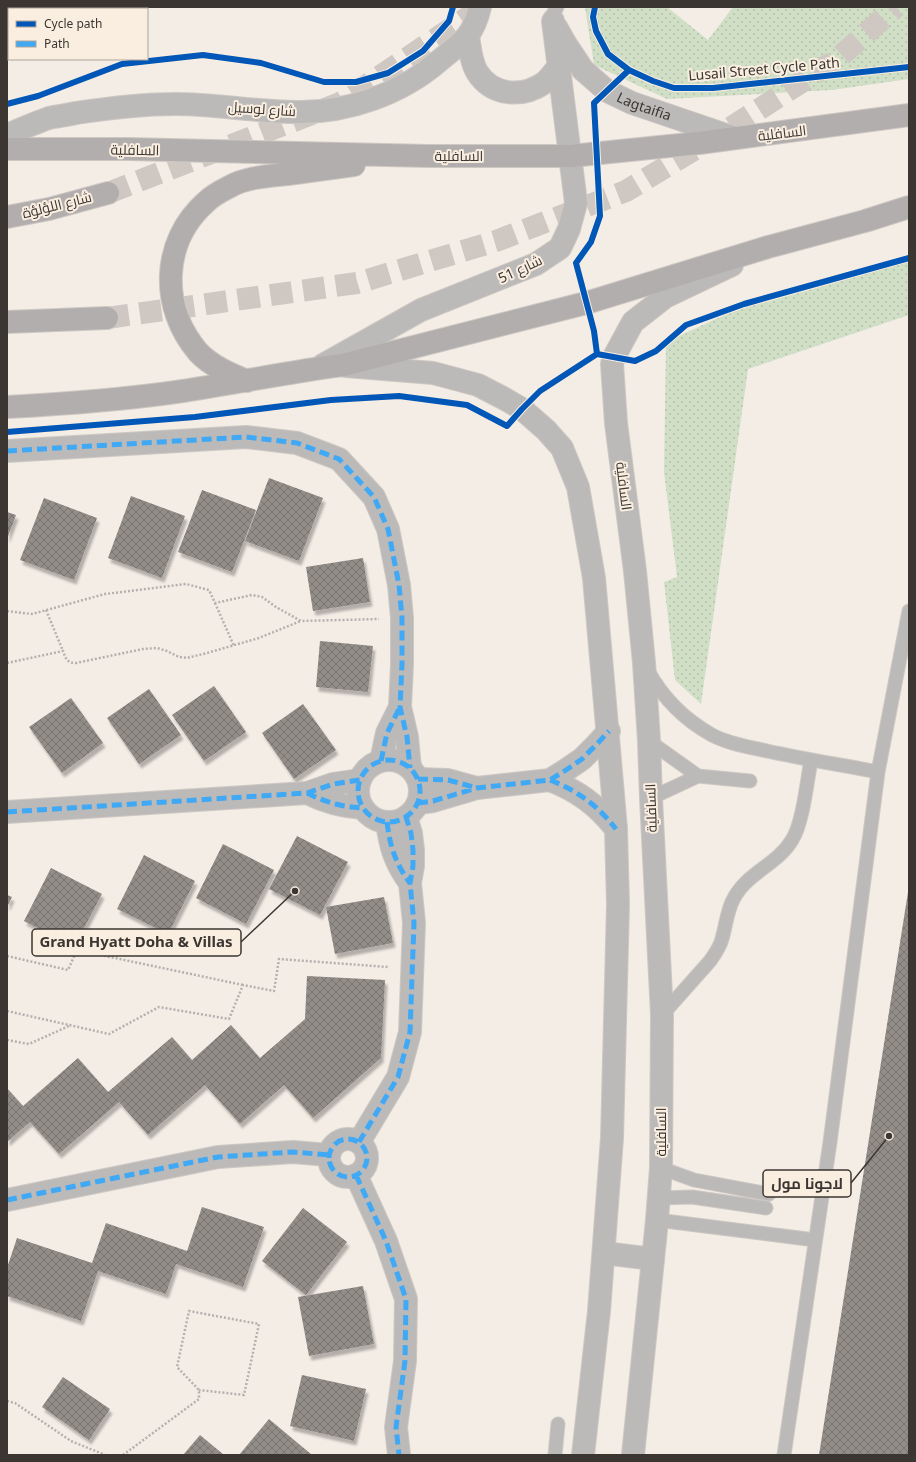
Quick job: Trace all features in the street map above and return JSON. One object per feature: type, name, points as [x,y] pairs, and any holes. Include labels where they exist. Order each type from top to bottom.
[{"type":"street","name":"شارع لوسيل","points":[[7,135],[50,118],[101,109],[176,104],[297,112],[329,110],[368,101],[401,86],[431,68],[468,36],[477,21],[480,7]]},
{"type":"street","name":"شارع 51","points":[[315,369],[421,310],[536,264],[560,248],[569,229],[576,203],[571,156],[558,67],[553,13]]},
{"type":"street","name":"Lagtaifia","points":[[553,13],[565,43],[583,70],[607,91],[632,103],[735,138]]},
{"type":"street","points":[[468,36],[470,52],[476,72],[491,87],[509,93],[528,92],[546,82],[558,67]]},
{"type":"street","name":"السافلية","points":[[7,149],[128,149],[429,156],[571,156],[735,138],[909,115]]},
{"type":"street","points":[[247,381],[221,370],[199,353],[183,330],[173,304],[170,275],[175,248],[188,222],[206,201],[230,186],[257,178],[429,156]]},
{"type":"street","name":"شارع اللؤلؤة","points":[[7,217],[108,193]]},
{"type":"street","name":"السافلية","points":[[7,406],[100,400],[174,393],[315,369],[343,366],[586,303],[768,247],[865,221],[909,207]]},
{"type":"street","points":[[865,221],[909,218]]},
{"type":"street","name":"السافلية","points":[[634,1455],[661,1168],[662,1015],[644,663],[635,571],[616,423],[612,364],[614,357],[633,322],[665,297],[768,247]]},
{"type":"street","points":[[7,322],[107,318]]},
{"type":"street","name":"السافلية","points":[[343,366],[433,373],[478,384],[522,409],[546,430],[562,448],[578,487],[594,578],[609,731],[616,829],[618,905],[612,1138],[604,1253],[583,1455]]},
{"type":"street","points":[[7,452],[246,437],[297,443],[340,459],[374,497],[388,529],[399,585],[402,618],[400,707],[414,773],[420,791],[404,814],[390,841],[394,856],[410,883],[414,923],[410,1032],[398,1077],[359,1142]]},
{"type":"street","points":[[381,761],[387,733],[400,707]]},
{"type":"street","points":[[477,788],[414,773],[396,760],[381,761],[372,765],[365,771],[360,780],[358,789],[359,799],[363,808],[378,820],[404,814],[440,799],[477,788],[550,780],[582,758],[596,746],[609,731]]},
{"type":"street","points":[[7,812],[307,793],[333,784],[360,780]]},
{"type":"street","points":[[550,780],[565,786],[594,804],[616,829]]},
{"type":"street","points":[[307,793],[320,800],[334,804],[363,808]]},
{"type":"street","points":[[349,1138],[359,1142],[365,1149],[367,1156],[364,1169],[356,1175],[347,1177],[340,1176],[335,1172],[329,1160],[332,1147],[336,1142],[349,1138]]},
{"type":"street","points":[[7,1200],[218,1157],[293,1152],[329,1155]]},
{"type":"street","points":[[356,1175],[386,1241],[406,1299],[405,1361],[396,1427],[399,1455]]},
{"type":"street","points":[[604,1253],[653,1259]]},
{"type":"lane","points":[[784,1455],[830,1142],[878,772],[909,610]]},
{"type":"lane","points":[[644,663],[665,698],[696,725],[713,736],[735,744],[878,772]]},
{"type":"lane","points":[[649,741],[698,776],[750,782]]},
{"type":"lane","points":[[662,1015],[717,951],[722,941],[729,908],[739,890],[746,882],[781,853],[792,841],[797,830],[811,760]]},
{"type":"lane","points":[[651,798],[698,776]]},
{"type":"lane","points":[[661,1168],[694,1180],[769,1194]]},
{"type":"lane","points":[[658,1198],[692,1197],[766,1208]]},
{"type":"lane","points":[[657,1220],[815,1240]]},
{"type":"lane","points":[[555,1455],[558,1424]]},
{"type":"path","points":[[7,611],[32,614],[105,594],[186,584],[209,590],[234,646]]},
{"type":"path","points":[[216,603],[252,595],[262,597],[301,621]]},
{"type":"path","points":[[46,610],[67,660],[70,663],[143,649],[157,648],[179,657],[187,658],[259,638],[301,621],[402,618]]},
{"type":"path","points":[[7,663],[63,651]]},
{"type":"path","points":[[7,956],[68,970],[77,950],[274,991],[279,959],[412,968]]},
{"type":"path","points":[[7,1011],[110,1034],[159,1007],[228,1019],[243,985]]},
{"type":"path","points":[[7,1040],[29,1044],[70,1026]]},
{"type":"path","points":[[123,1455],[199,1399],[199,1390],[177,1367],[189,1311],[259,1324],[244,1395],[199,1390]]},
{"type":"path","points":[[7,1401],[15,1403],[71,1441],[105,1455]]},
{"type":"green space","points":[[585,7],[667,7],[708,40],[733,7],[909,7],[909,79],[832,90],[667,99],[594,65]]},
{"type":"green space","points":[[909,260],[909,315],[748,369],[701,704],[675,680],[664,582],[677,577],[664,472],[666,342],[744,306]]},
{"type":"building","points":[[269,478],[323,498],[299,561],[245,541]]},
{"type":"building","points":[[202,490],[256,510],[232,572],[178,552]]},
{"type":"building","points":[[131,496],[185,516],[162,578],[108,558]]},
{"type":"building","points":[[44,498],[97,518],[74,580],[20,560]]},
{"type":"building","points":[[7,512],[16,515],[7,539]]},
{"type":"building","points":[[363,558],[370,602],[313,611],[306,567]]},
{"type":"building","points":[[320,641],[373,646],[368,692],[316,687]]},
{"type":"building","points":[[214,686],[246,732],[204,761],[172,715]]},
{"type":"building","points":[[149,689],[181,735],[139,764],[107,718]]},
{"type":"building","points":[[71,698],[103,743],[62,773],[29,727]]},
{"type":"building","points":[[303,704],[336,750],[294,779],[262,733]]},
{"type":"building","points":[[297,836],[348,862],[320,915],[269,889]]},
{"type":"building","points":[[223,844],[274,870],[246,924],[196,898]]},
{"type":"building","points":[[144,855],[195,881],[168,934],[117,909]]},
{"type":"building","points":[[51,868],[102,894],[74,947],[24,921]]},
{"type":"building","points":[[908,892],[909,1455],[819,1455],[830,1385]]},
{"type":"building","points":[[7,895],[12,897],[7,907]]},
{"type":"building","points":[[384,897],[393,943],[335,954],[326,907]]},
{"type":"building","points":[[307,976],[385,980],[381,1058],[313,1118],[284,1085],[240,1124],[205,1085],[148,1135],[119,1102],[59,1154],[30,1122],[7,1142],[7,1088],[23,1106],[78,1058],[108,1092],[172,1037],[192,1060],[231,1025],[260,1058],[305,1019]]},
{"type":"building","points":[[202,1207],[264,1227],[243,1287],[176,1264],[166,1294],[98,1271],[81,1321],[7,1296],[7,1268],[17,1238],[92,1263],[106,1223],[187,1251]]},
{"type":"building","points":[[303,1208],[347,1242],[306,1295],[262,1261]]},
{"type":"building","points":[[363,1286],[374,1344],[309,1356],[298,1297]]},
{"type":"building","points":[[302,1375],[366,1389],[354,1441],[290,1426]]},
{"type":"building","points":[[63,1377],[110,1409],[89,1440],[42,1407]]},
{"type":"building","points":[[269,1419],[312,1455],[239,1455]]},
{"type":"building","points":[[200,1435],[224,1455],[183,1455]]},
{"type":"tunnel","points":[[108,193],[340,103],[483,7]]},
{"type":"tunnel","points":[[107,318],[357,283],[496,241],[626,191],[730,128],[836,60],[896,7]]},
{"type":"marked path","points":[[7,451],[246,437],[297,443],[339,459],[374,497],[388,529],[399,585],[402,618],[400,707],[407,737],[410,768]]},
{"type":"marked path","points":[[381,761],[387,733],[400,707]]},
{"type":"marked path","points":[[418,803],[433,801],[477,788],[550,780],[582,759],[609,731]]},
{"type":"marked path","points":[[389,760],[401,762],[411,769],[418,779],[420,791],[418,803],[411,813],[401,820],[389,822],[377,820],[367,813],[360,803],[358,791],[360,779],[367,769],[377,762],[389,760]]},
{"type":"marked path","points":[[418,779],[448,780],[477,788]]},
{"type":"marked path","points":[[7,812],[307,793],[333,784],[360,780]]},
{"type":"marked path","points":[[550,780],[578,794],[602,813],[616,829]]},
{"type":"marked path","points":[[307,793],[334,804],[363,808]]},
{"type":"marked path","points":[[359,1142],[398,1077],[410,1032],[414,923],[410,883],[413,866],[413,850],[411,833],[406,817]]},
{"type":"marked path","points":[[387,822],[394,854],[400,868],[410,883]]},
{"type":"marked path","points":[[344,1139],[352,1139],[362,1144],[366,1151],[367,1158],[366,1165],[362,1172],[352,1177],[344,1177],[334,1172],[332,1169],[329,1162],[329,1154],[334,1144],[337,1142],[344,1139]]},
{"type":"marked path","points":[[7,1200],[218,1157],[293,1152],[329,1155]]},
{"type":"marked path","points":[[356,1175],[386,1241],[406,1299],[405,1361],[396,1427],[399,1455]]},
{"type":"cycle path","points":[[7,104],[38,96],[122,64],[203,55],[261,63],[324,82],[356,82],[388,73],[423,51],[449,21],[453,7]]},
{"type":"cycle path","name":"Lusail Street Cycle Path","points":[[595,7],[593,17],[596,31],[608,54],[629,70],[653,81],[674,88],[713,88],[909,67]]},
{"type":"cycle path","points":[[597,354],[594,331],[576,263],[591,242],[600,216],[594,103],[629,70]]},
{"type":"cycle path","points":[[7,432],[195,417],[331,400],[399,396],[467,405],[507,426],[540,391],[597,354],[635,361],[656,351],[686,325],[744,304],[909,258]]},
{"type":"place","name":"Grand Hyatt Doha & Villas","points":[[295,891]]},
{"type":"place","name":"لاجونا مول","points":[[889,1136]]}]
